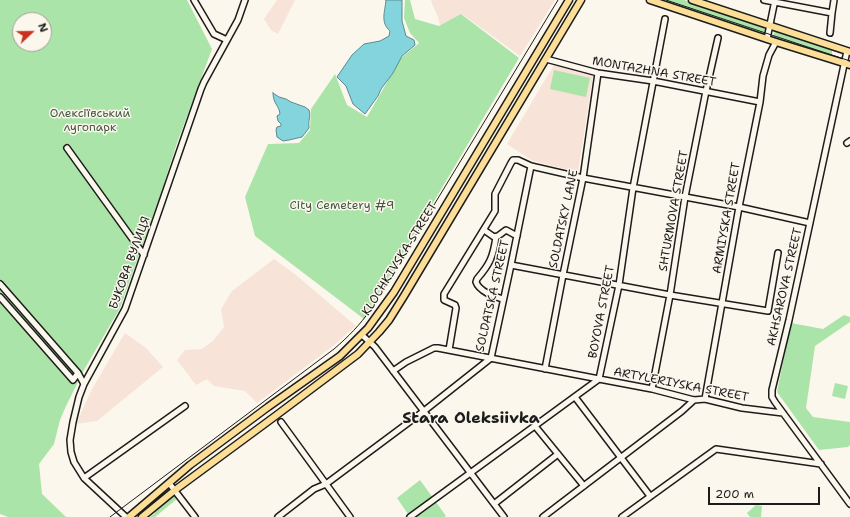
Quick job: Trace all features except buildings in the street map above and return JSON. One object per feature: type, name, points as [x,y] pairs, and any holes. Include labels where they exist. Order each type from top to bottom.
[{"type":"main road","name":"KLOCHKIVSKA STREET","points":[[127,517],[190,466],[268,407],[340,356],[362,336],[394,292],[569,0]]},
{"type":"main road","name":"KLOCHKIVSKA STREET","points":[[142,517],[175,490],[358,354],[389,320],[581,0]]},
{"type":"main road","points":[[650,0],[847,65]]},
{"type":"main road","points":[[692,0],[848,52]]},
{"type":"street","points":[[194,0],[214,34],[227,40]]},
{"type":"street","name":"БУКОВА ВУЛИЦЯ","points":[[127,517],[84,478],[74,462],[70,440],[72,422],[84,384],[125,309],[201,89],[238,20],[245,0]]},
{"type":"street","points":[[764,0],[832,13]]},
{"type":"street","points":[[830,33],[834,0]]},
{"type":"street","points":[[766,38],[775,1]]},
{"type":"street","name":"BOYOVA STREET","points":[[599,379],[619,285],[633,188],[665,19]]},
{"type":"street","name":"SHTURMOVA STREET","points":[[652,389],[670,295],[685,197],[718,38]]},
{"type":"street","name":"ARMIYSKA STREET","points":[[705,399],[766,65],[770,50],[776,42]]},
{"type":"street","name":"AKHSAROVA STREET","points":[[848,52],[847,65],[772,390],[772,397],[850,504]]},
{"type":"street","name":"MONTAZHNA STREET","points":[[546,59],[598,73],[653,81],[760,102]]},
{"type":"street","name":"SOLDATSKY LANE","points":[[546,369],[583,178],[598,73]]},
{"type":"street","points":[[67,148],[144,255]]},
{"type":"street","points":[[449,350],[456,308],[455,305],[444,300],[444,294],[495,211],[495,194],[513,160],[518,160],[531,166],[583,178],[739,207],[810,223]]},
{"type":"street","name":"SOLDATSKA STREET","points":[[278,517],[314,489],[326,484],[424,411],[491,358],[531,166]]},
{"type":"street","points":[[484,230],[496,237]]},
{"type":"street","points":[[503,299],[492,296],[478,286],[476,282],[491,260],[496,237],[506,230],[517,236]]},
{"type":"street","points":[[511,265],[670,295],[768,311],[778,253]]},
{"type":"street","points":[[0,284],[78,373],[84,384]]},
{"type":"street","points":[[0,297],[73,380],[78,373]]},
{"type":"street","points":[[362,336],[375,347],[504,517]]},
{"type":"street","name":"ARTYLERIYSKA STREET","points":[[393,371],[406,362],[434,348],[652,389],[694,400],[705,399],[742,408],[783,413]]},
{"type":"street","points":[[410,517],[599,379]]},
{"type":"street","points":[[575,397],[650,496]]},
{"type":"street","points":[[543,517],[682,411],[694,400]]},
{"type":"street","points":[[84,478],[185,406]]},
{"type":"street","points":[[281,422],[350,517]]},
{"type":"street","points":[[535,426],[584,486]]},
{"type":"street","points":[[622,517],[716,449],[821,464]]},
{"type":"street","points":[[494,504],[558,454]]},
{"type":"street","points":[[169,483],[195,517]]},
{"type":"shaded area","points":[[277,0],[295,0],[278,34],[271,30],[264,19]]},
{"type":"shaded area","points":[[431,0],[555,0],[520,56],[462,14],[446,27],[440,25]]},
{"type":"shaded area","points":[[554,65],[593,75],[578,172],[533,161],[507,144]]},
{"type":"shaded area","points":[[274,259],[296,275],[356,326],[333,346],[257,403],[245,391],[214,386],[207,379],[196,385],[177,360],[185,350],[202,349],[213,341],[224,327],[221,309],[232,291]]},
{"type":"shaded area","points":[[125,333],[146,348],[163,367],[97,421],[76,424],[92,389]]},
{"type":"green space","name":"Олексіївський лугопарк","points":[[0,0],[187,0],[212,49],[177,143],[161,193],[120,308],[84,370],[66,406],[60,420],[54,444],[39,464],[42,494],[66,517],[8,517],[0,514]]},
{"type":"green space","name":"City Cemetery #9","points":[[405,0],[410,0],[415,19],[439,26],[461,14],[519,58],[364,319],[255,236],[245,197],[268,144],[299,143],[310,130],[311,109],[335,74],[347,105],[367,117],[401,58],[419,43],[410,33],[404,18]]},
{"type":"green space","points":[[660,0],[684,0],[768,28],[765,36]]},
{"type":"green space","points":[[775,31],[832,50],[832,56],[817,51],[816,53],[772,38]]},
{"type":"green space","points":[[554,70],[590,78],[586,97],[550,89]]},
{"type":"green space","points":[[844,315],[850,317],[850,322],[815,346],[806,408],[813,417],[850,422],[850,445],[848,447],[819,450],[777,392],[791,323],[823,329]]},
{"type":"green space","points":[[835,383],[848,386],[845,399],[832,396]]},
{"type":"green space","points":[[420,480],[446,516],[410,517],[397,498]]},
{"type":"green space","points":[[169,483],[180,496],[178,498],[155,517],[150,517],[155,513],[153,509],[142,517],[129,517]]},
{"type":"green space","points":[[756,505],[762,506],[761,517],[750,517],[747,513]]},
{"type":"water","points":[[386,0],[402,0],[402,21],[406,36],[414,40],[415,45],[402,56],[393,73],[365,114],[353,104],[346,86],[337,77],[352,55],[364,44],[380,41],[389,36],[390,31],[384,20]]},
{"type":"water","points":[[273,93],[309,110],[309,128],[302,137],[283,141],[277,137],[276,130],[277,127],[281,126],[281,124],[278,121],[277,116],[280,114],[274,100]]},
{"type":"tram line","points":[[110,517],[334,349],[358,326],[371,309],[558,0]]},
{"type":"tram line","points":[[666,0],[850,61]]},
{"type":"district","name":"Stara Oleksiivka","points":[[471,419]]}]
